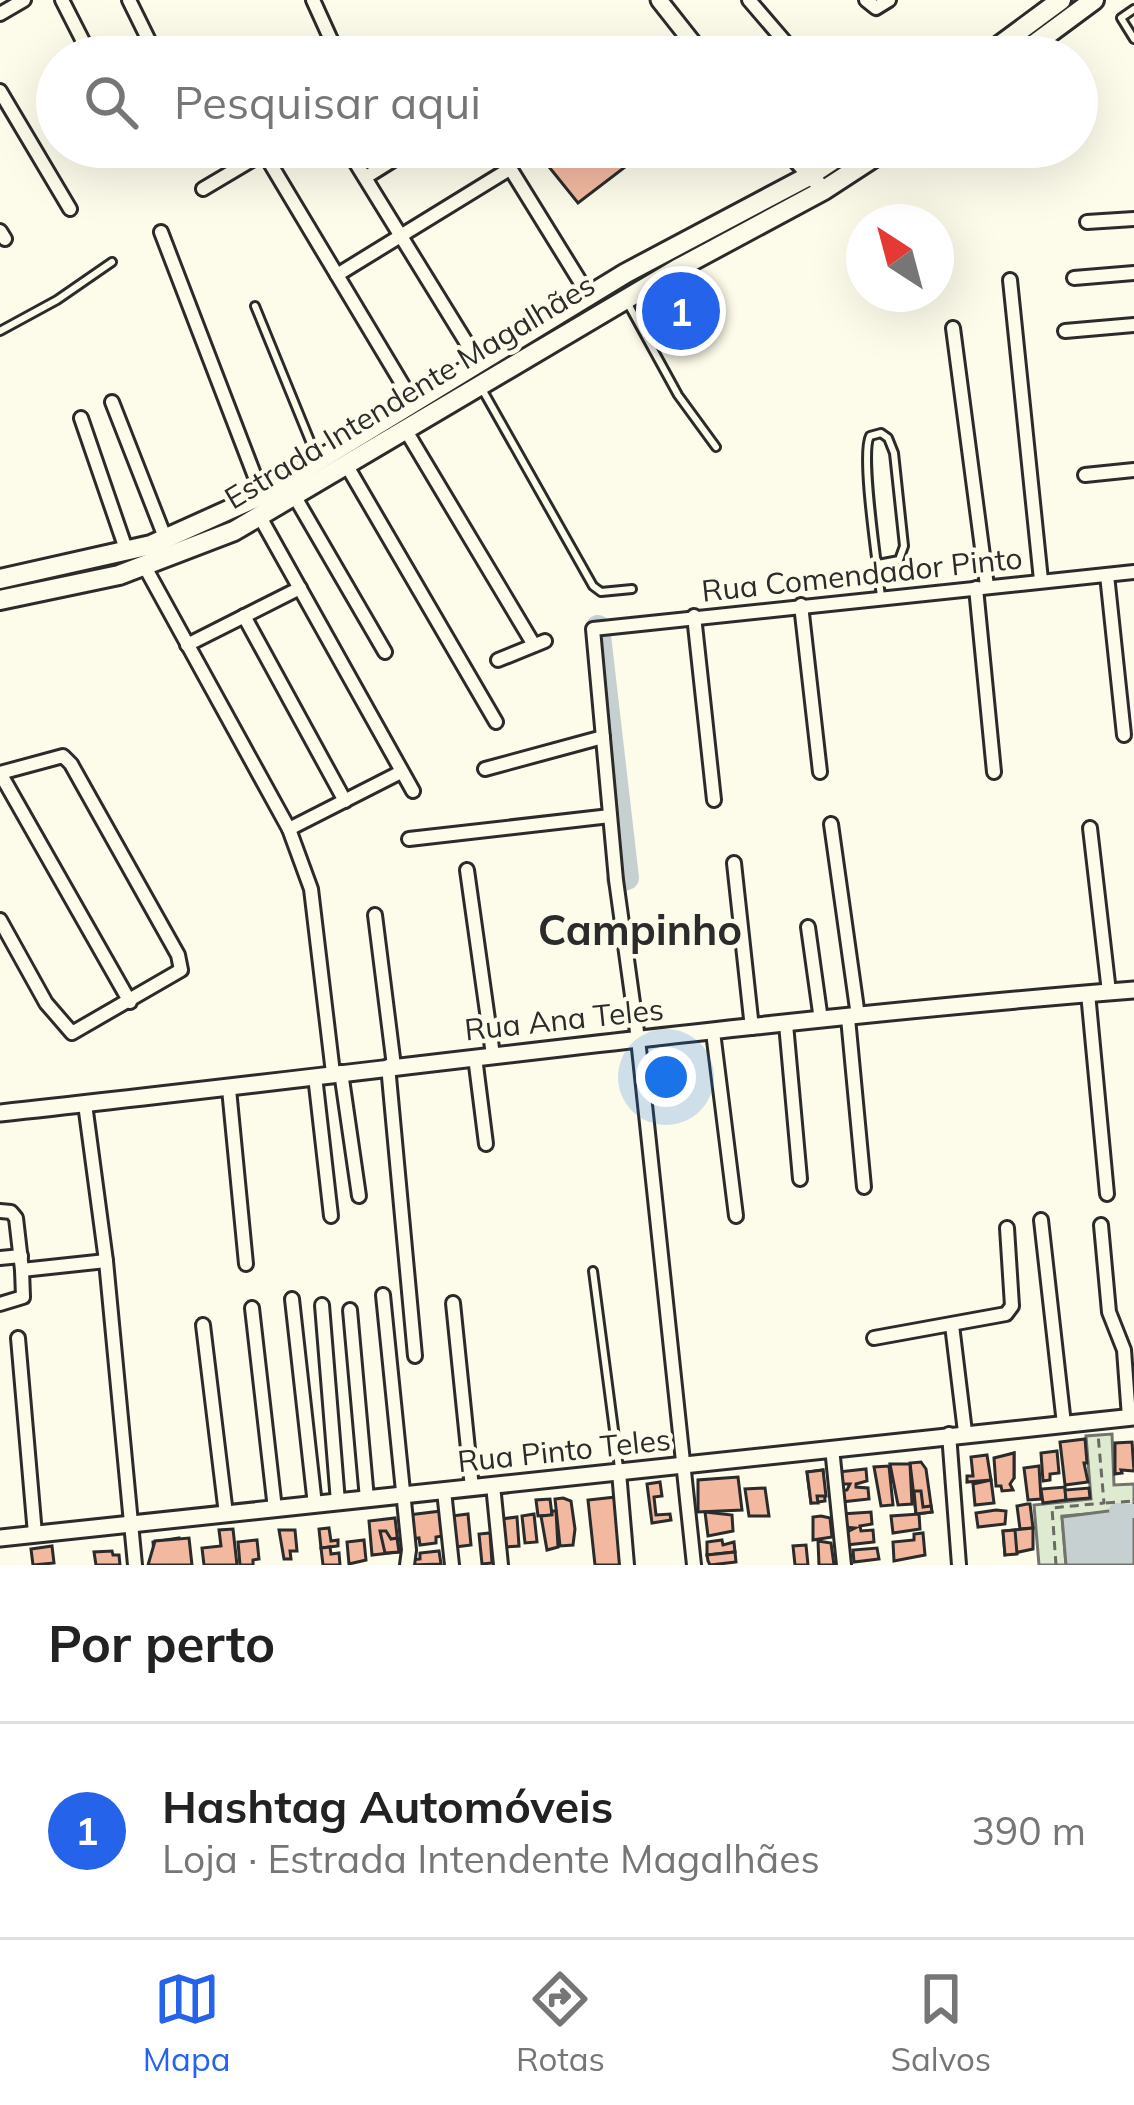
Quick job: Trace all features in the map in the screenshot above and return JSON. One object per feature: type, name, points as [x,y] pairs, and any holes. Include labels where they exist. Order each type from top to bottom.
[{"type":"main road","points":[[1012,36],[1061,0]]},
{"type":"main road","points":[[1045,36],[1094,0]]},
{"type":"main road","name":"Estrada Intendente Magalhães","points":[[0,600],[145,567],[209,544],[626,299],[816,183],[831,168]]},
{"type":"main road","name":"Estrada Intendente Magalhães","points":[[0,579],[166,540],[262,495],[589,296],[845,168]]},
{"type":"street","points":[[0,14],[23,0]]},
{"type":"street","points":[[62,0],[80,36]]},
{"type":"street","points":[[129,0],[147,36]]},
{"type":"street","points":[[313,0],[329,36]]},
{"type":"street","points":[[659,0],[687,36]]},
{"type":"street","points":[[749,0],[780,36]]},
{"type":"street","points":[[866,0],[876,8],[889,0]]},
{"type":"street","points":[[0,91],[36,151]]},
{"type":"street","points":[[46,168],[70,208]]},
{"type":"street","points":[[203,189],[239,168]]},
{"type":"street","points":[[279,168],[413,402]]},
{"type":"street","points":[[360,168],[479,363]]},
{"type":"street","points":[[366,177],[380,168]]},
{"type":"street","points":[[803,168],[816,183]]},
{"type":"street","points":[[337,274],[511,169],[589,296]]},
{"type":"street","points":[[1087,222],[1134,219]]},
{"type":"street","points":[[161,232],[262,495]]},
{"type":"street","points":[[1074,278],[1134,273]]},
{"type":"street","points":[[1010,280],[1041,580]]},
{"type":"street","points":[[1065,332],[1134,325]]},
{"type":"street","points":[[953,328],[981,587],[994,772]]},
{"type":"street","points":[[112,402],[166,540]]},
{"type":"street","points":[[81,418],[127,552]]},
{"type":"street","points":[[405,429],[539,643],[498,660]]},
{"type":"street","points":[[347,466],[496,722]]},
{"type":"street","points":[[1085,476],[1134,470]]},
{"type":"street","points":[[295,497],[385,652]]},
{"type":"street","points":[[260,517],[412,791]]},
{"type":"street","points":[[145,567],[289,829],[311,889],[330,1074],[331,1216]]},
{"type":"street","name":"Rua Comendador Pinto","points":[[603,737],[595,627],[1134,572]]},
{"type":"street","points":[[1107,574],[1124,735]]},
{"type":"street","points":[[187,645],[300,588]]},
{"type":"street","points":[[801,605],[820,772]]},
{"type":"street","points":[[244,616],[344,801]]},
{"type":"street","points":[[694,616],[714,800]]},
{"type":"street","points":[[485,770],[603,737],[694,1565]]},
{"type":"street","points":[[0,920],[46,1003],[69,1031],[75,1032],[130,1002],[179,973],[182,964],[71,764],[60,756],[0,773],[130,1002]]},
{"type":"street","points":[[289,829],[401,772]]},
{"type":"street","points":[[409,839],[610,816]]},
{"type":"street","points":[[831,824],[853,1017],[863,1186]]},
{"type":"street","points":[[1090,828],[1109,992]]},
{"type":"street","points":[[734,863],[752,1028]]},
{"type":"street","points":[[467,870],[484,1056],[486,1144]]},
{"type":"street","points":[[375,915],[415,1356]]},
{"type":"street","points":[[808,927],[821,1020]]},
{"type":"street","name":"Rua Ana Teles","points":[[0,1113],[638,1039],[1134,990]]},
{"type":"street","points":[[1088,993],[1107,1194]]},
{"type":"street","points":[[786,1024],[800,1179]]},
{"type":"street","points":[[713,1032],[736,1216]]},
{"type":"street","points":[[330,1074],[359,1196]]},
{"type":"street","points":[[230,1089],[247,1264]]},
{"type":"street","points":[[85,1104],[106,1261],[135,1565]]},
{"type":"street","points":[[0,1211],[16,1218],[23,1297],[0,1304]]},
{"type":"street","points":[[1041,1220],[1064,1424]]},
{"type":"street","points":[[1100,1225],[1109,1312],[1124,1350],[1132,1417]]},
{"type":"street","points":[[874,1338],[1000,1317],[1010,1310],[1007,1228]]},
{"type":"street","points":[[0,1258],[21,1263],[106,1261]]},
{"type":"street","points":[[383,1295],[407,1565]]},
{"type":"street","points":[[292,1299],[315,1505]]},
{"type":"street","points":[[453,1303],[472,1488]]},
{"type":"street","points":[[322,1305],[338,1502]]},
{"type":"street","points":[[252,1308],[274,1509]]},
{"type":"street","points":[[350,1310],[367,1499]]},
{"type":"street","points":[[203,1325],[226,1514]]},
{"type":"street","points":[[952,1325],[959,1565]]},
{"type":"street","points":[[18,1338],[35,1534]]},
{"type":"street","name":"Rua Pinto Teles","points":[[0,1538],[1132,1417]]},
{"type":"street","points":[[832,1448],[844,1565]]},
{"type":"street","points":[[619,1472],[627,1565]]},
{"type":"street","points":[[493,1485],[502,1565]]},
{"type":"street","points":[[444,1491],[452,1565]]},
{"type":"lane","points":[[1134,9],[1121,19],[1134,39]]},
{"type":"lane","points":[[0,331],[112,262]]},
{"type":"lane","points":[[626,299],[669,381],[716,447]]},
{"type":"lane","points":[[254,306],[319,461]]},
{"type":"lane","points":[[480,386],[592,586],[601,592],[632,589]]},
{"type":"lane","points":[[878,564],[899,560],[904,546],[894,453],[881,433],[870,436],[866,444],[881,597]]},
{"type":"lane","points":[[593,1270],[619,1472]]},
{"type":"path","points":[[1097,1420],[1104,1503]]},
{"type":"path","points":[[1056,1565],[1052,1508],[1134,1501]]},
{"type":"green space","points":[[1112,1434],[1114,1485],[1134,1484],[1134,1510],[1062,1516],[1066,1565],[1039,1565],[1034,1505],[1091,1499],[1086,1436]]},
{"type":"shaded area","points":[[1134,1512],[1134,1565],[1066,1565],[1062,1517]]},
{"type":"building","points":[[550,168],[624,168],[578,203]]},
{"type":"building","points":[[1085,1439],[1088,1482],[1065,1485],[1060,1442]]},
{"type":"building","points":[[1132,1442],[1134,1471],[1115,1474],[1115,1443]]},
{"type":"building","points":[[1057,1451],[1059,1473],[1043,1481],[1041,1453]]},
{"type":"building","points":[[1014,1453],[1011,1479],[1000,1474],[999,1462]]},
{"type":"building","points":[[1014,1453],[1013,1490],[1002,1491],[996,1486],[994,1458]]},
{"type":"building","points":[[987,1455],[991,1480],[967,1482],[967,1476],[973,1476],[971,1457]]},
{"type":"building","points":[[921,1462],[932,1512],[916,1514],[910,1463]]},
{"type":"building","points":[[890,1464],[910,1464],[912,1504],[898,1505]]},
{"type":"building","points":[[889,1466],[893,1505],[881,1506],[874,1467]]},
{"type":"building","points":[[1039,1466],[1041,1499],[1028,1500],[1024,1468]]},
{"type":"building","points":[[866,1469],[867,1481],[856,1487],[868,1488],[869,1499],[841,1502],[840,1491],[850,1484],[839,1484],[838,1472]]},
{"type":"building","points":[[823,1470],[825,1501],[811,1503],[807,1472]]},
{"type":"building","points":[[823,1470],[826,1496],[817,1496],[818,1503],[811,1503],[807,1472]]},
{"type":"building","points":[[738,1477],[742,1510],[698,1512],[698,1480]]},
{"type":"building","points":[[991,1480],[994,1503],[975,1505],[973,1484]]},
{"type":"building","points":[[660,1482],[662,1496],[654,1497],[656,1515],[670,1514],[671,1520],[652,1523],[647,1484]]},
{"type":"building","points":[[1065,1487],[1066,1500],[1043,1503],[1041,1489]]},
{"type":"building","points":[[765,1488],[769,1516],[749,1516],[745,1489]]},
{"type":"building","points":[[1089,1488],[1090,1498],[1066,1500],[1065,1490]]},
{"type":"building","points":[[914,1491],[921,1491],[923,1507],[931,1506],[932,1512],[916,1514]]},
{"type":"building","points":[[616,1497],[623,1565],[595,1565],[588,1500]]},
{"type":"building","points":[[550,1499],[552,1515],[538,1516],[536,1500]]},
{"type":"building","points":[[555,1499],[571,1501],[575,1529],[573,1545],[560,1546]]},
{"type":"building","points":[[1030,1504],[1033,1528],[1020,1529],[1017,1506]]},
{"type":"building","points":[[441,1511],[443,1536],[436,1537],[436,1543],[420,1545],[419,1538],[411,1539],[408,1515]]},
{"type":"building","points":[[556,1511],[558,1547],[547,1550],[541,1516],[552,1515]]},
{"type":"building","points":[[1006,1511],[1005,1524],[978,1527],[976,1513]]},
{"type":"building","points":[[705,1512],[732,1515],[733,1531],[708,1536]]},
{"type":"building","points":[[871,1512],[872,1524],[860,1526],[861,1531],[873,1530],[874,1542],[846,1545],[845,1533],[855,1528],[844,1527],[842,1514]]},
{"type":"building","points":[[468,1514],[471,1545],[455,1547],[452,1516]]},
{"type":"building","points":[[534,1514],[537,1542],[525,1543],[522,1516]]},
{"type":"building","points":[[919,1514],[920,1529],[893,1533],[891,1516]]},
{"type":"building","points":[[517,1517],[519,1546],[505,1547],[501,1519]]},
{"type":"building","points":[[813,1517],[830,1518],[832,1537],[813,1540]]},
{"type":"building","points":[[395,1518],[399,1552],[372,1555],[369,1521]]},
{"type":"building","points":[[329,1528],[331,1541],[338,1540],[338,1546],[321,1548],[319,1529]]},
{"type":"building","points":[[1033,1528],[1033,1549],[1005,1555],[1003,1531]]},
{"type":"building","points":[[233,1529],[237,1565],[204,1565],[202,1548],[221,1546],[219,1530]]},
{"type":"building","points":[[279,1530],[295,1530],[297,1551],[290,1551],[291,1559],[284,1559]]},
{"type":"building","points":[[1015,1530],[1017,1554],[1005,1555],[1003,1531]]},
{"type":"building","points":[[380,1531],[397,1538],[399,1552],[385,1553]]},
{"type":"building","points":[[490,1533],[492,1563],[482,1564],[479,1534]]},
{"type":"building","points":[[923,1533],[925,1555],[894,1561],[893,1542],[914,1540],[914,1534]]},
{"type":"building","points":[[179,1538],[183,1565],[155,1565],[153,1542]]},
{"type":"building","points":[[189,1538],[192,1565],[148,1565],[155,1541]]},
{"type":"building","points":[[257,1540],[259,1559],[253,1565],[240,1565],[238,1542]]},
{"type":"building","points":[[364,1540],[366,1560],[349,1564],[347,1542]]},
{"type":"building","points":[[722,1540],[723,1545],[734,1542],[735,1552],[707,1555],[707,1542]]},
{"type":"building","points":[[818,1541],[831,1543],[834,1565],[819,1565]]},
{"type":"building","points":[[806,1545],[808,1565],[795,1565],[793,1546]]},
{"type":"building","points":[[52,1546],[54,1563],[33,1565],[31,1549]]},
{"type":"building","points":[[330,1547],[331,1554],[339,1553],[340,1565],[323,1565],[321,1548]]},
{"type":"building","points":[[877,1548],[879,1559],[854,1562],[853,1550]]},
{"type":"building","points":[[439,1551],[441,1564],[411,1565],[420,1553]]},
{"type":"building","points":[[94,1552],[119,1555],[120,1565],[96,1565]]},
{"type":"building","points":[[735,1552],[736,1562],[710,1565],[708,1561],[707,1555]]},
{"type":"waterway","points":[[598,627],[627,878],[618,880]]},
{"type":"waterway","points":[[1116,1510],[1134,1511]]},
{"type":"place","name":"Hashtag Automóveis","points":[[681,311]]},
{"type":"district","name":"Campinho","points":[[640,930]]}]
